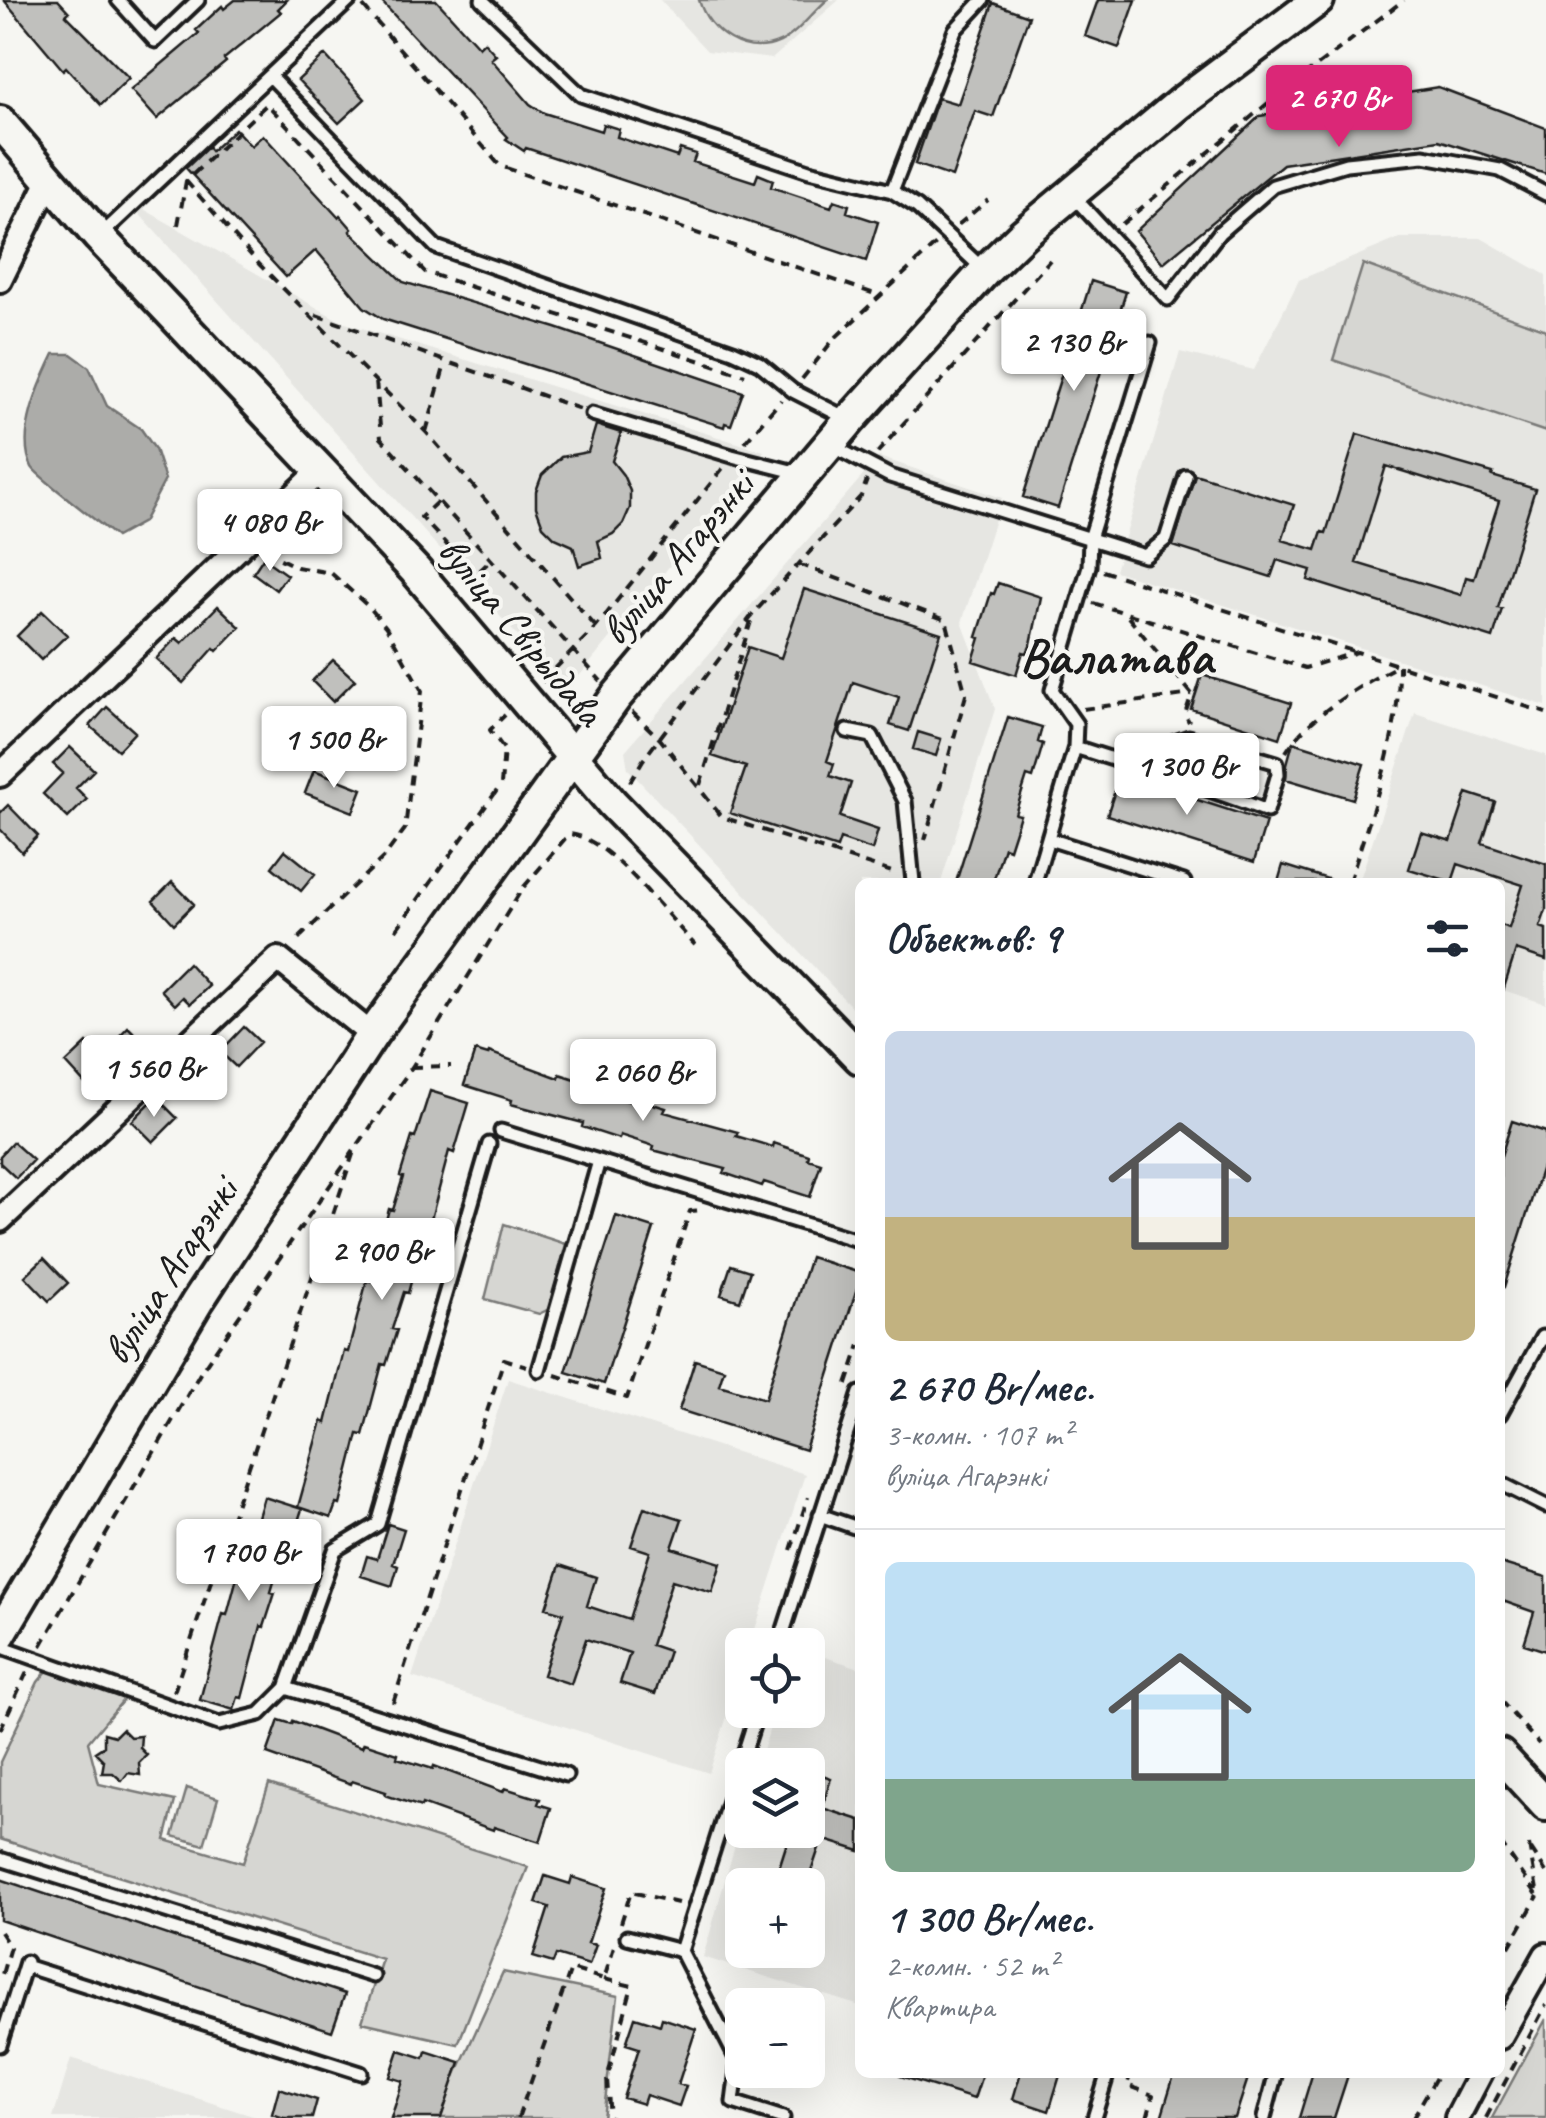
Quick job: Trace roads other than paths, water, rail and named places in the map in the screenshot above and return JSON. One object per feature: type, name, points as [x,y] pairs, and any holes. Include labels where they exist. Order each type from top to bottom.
[{"type":"main road","name":"вуліца Агарэнкі","points":[[0,1634],[197,1302],[372,1035],[616,697],[829,444],[984,271],[1179,104],[1318,0]]},
{"type":"main road","name":"вуліца Свірыдава","points":[[0,122],[99,237],[414,570],[612,803],[855,1044]]},
{"type":"main road","points":[[1505,1760],[1546,1805]]},
{"type":"street","points":[[0,280],[50,178]]},
{"type":"street","points":[[0,775],[321,470]]},
{"type":"street","points":[[0,1220],[278,960],[372,1035]]},
{"type":"street","points":[[1505,2028],[1546,1955]]},
{"type":"street","points":[[1457,2118],[1479,2078]]},
{"type":"lane","points":[[118,0],[155,41],[198,0]]},
{"type":"lane","points":[[99,237],[350,0]]},
{"type":"lane","points":[[482,0],[581,94],[809,171],[892,191],[917,207],[984,271]]},
{"type":"lane","points":[[892,191],[955,30],[983,0]]},
{"type":"lane","points":[[270,76],[436,247],[734,351],[759,362],[793,391],[850,420]]},
{"type":"lane","points":[[1072,195],[1168,299],[1220,232],[1273,186],[1346,164],[1424,156],[1500,170],[1546,194]]},
{"type":"lane","points":[[1036,878],[1075,746],[1076,724],[1052,690],[1089,566],[1090,538],[1150,343]]},
{"type":"lane","points":[[592,414],[804,474]]},
{"type":"lane","points":[[829,444],[890,476],[1145,556],[1166,539],[1186,476]]},
{"type":"lane","points":[[847,730],[872,736],[904,801],[913,878]]},
{"type":"lane","points":[[1075,746],[1164,777],[1267,811],[1278,774],[1277,763],[1189,737],[1175,742],[1164,777]]},
{"type":"lane","points":[[1049,840],[1171,878]]},
{"type":"lane","points":[[502,1131],[855,1239]]},
{"type":"lane","points":[[0,1646],[219,1724],[260,1714],[286,1688],[335,1550],[378,1524],[488,1144]]},
{"type":"lane","points":[[540,1370],[599,1162]]},
{"type":"lane","points":[[1505,1405],[1542,1337],[1546,1339]]},
{"type":"lane","points":[[784,1628],[820,1516],[855,1425]]},
{"type":"lane","points":[[1505,1485],[1546,1506]]},
{"type":"lane","points":[[820,1516],[855,1526]]},
{"type":"lane","points":[[286,1688],[566,1775]]},
{"type":"lane","points":[[681,1951],[752,1728]]},
{"type":"lane","points":[[0,1859],[373,1976]]},
{"type":"lane","points":[[624,1932],[681,1951],[738,2062],[732,2102],[783,2118]]},
{"type":"lane","points":[[0,2045],[26,1964],[361,2073]]},
{"type":"lane","points":[[1094,2118],[1106,2078]]},
{"type":"lane","points":[[1264,2118],[1274,2078]]},
{"type":"district","name":"Валатава","points":[[1116,657]]}]
